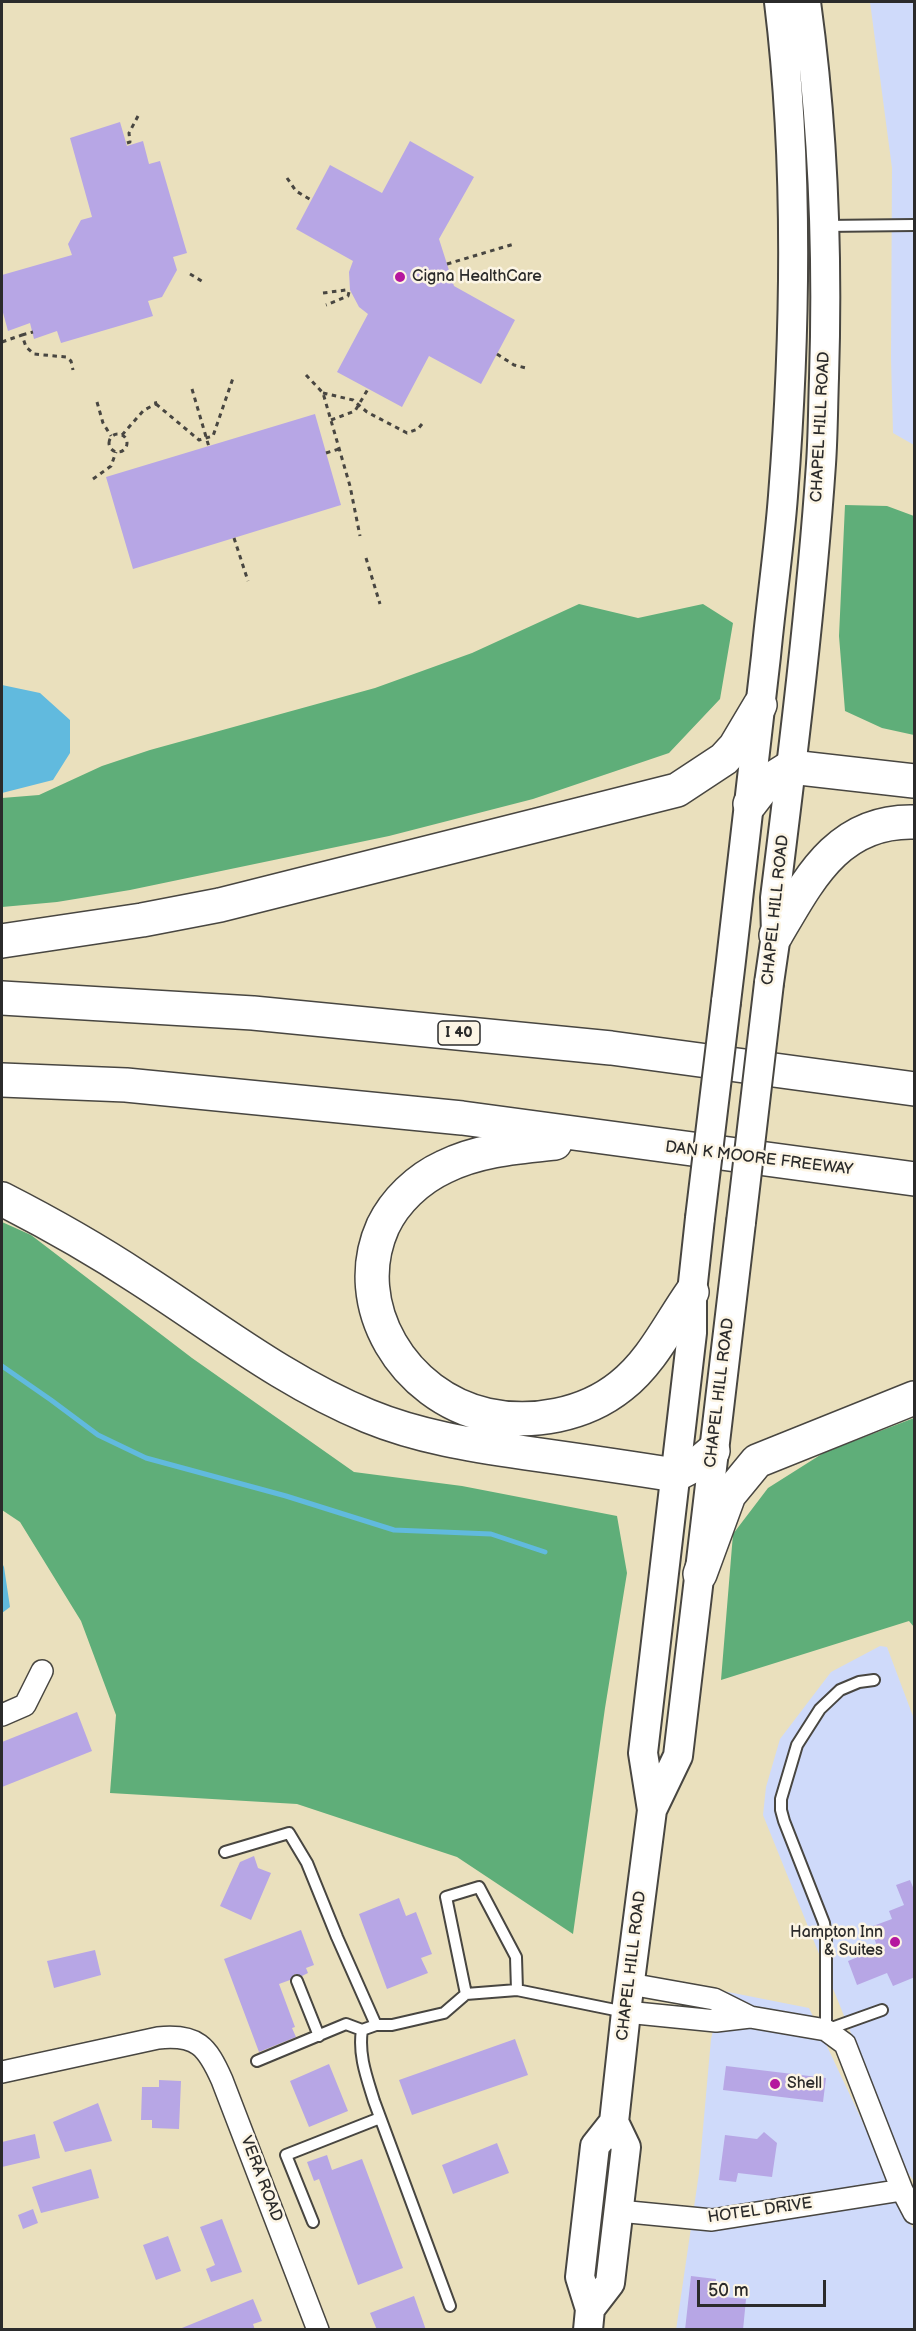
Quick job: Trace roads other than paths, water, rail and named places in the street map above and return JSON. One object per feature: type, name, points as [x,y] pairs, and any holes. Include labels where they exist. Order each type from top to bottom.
[{"type":"highway","points":[[2,941],[119,924],[220,905],[677,790],[724,759],[735,747],[760,705]]},
{"type":"highway","points":[[750,804],[767,782],[791,767],[915,781]]},
{"type":"highway","points":[[776,935],[806,883],[834,849],[867,830],[888,824],[915,822]]},
{"type":"highway","name":"I 40","points":[[2,998],[253,1012],[611,1048],[915,1089]]},
{"type":"highway","points":[[860,1081],[915,1070]]},
{"type":"highway","points":[[2,1080],[137,1086],[462,1118],[603,1138]]},
{"type":"highway","points":[[603,1138],[513,1148],[472,1156],[442,1167],[404,1196],[386,1221],[379,1236],[372,1265],[375,1305],[382,1329],[390,1344],[410,1370],[423,1382],[456,1403],[471,1410],[507,1418],[541,1418],[594,1402],[621,1386],[647,1359],[692,1292]]},
{"type":"highway","name":"DAN K MOORE FREEWAY","points":[[603,1138],[915,1179]]},
{"type":"highway","points":[[2,1199],[54,1225],[98,1252],[273,1367],[327,1397],[410,1432],[455,1443],[675,1475],[700,1462],[713,1451]]},
{"type":"highway","points":[[700,1574],[729,1495],[758,1461],[915,1398]]},
{"type":"main road","name":"CHAPEL HILL ROAD","points":[[589,2319],[610,2283],[626,2147],[614,2122],[652,1810],[643,1753],[692,1333],[692,1292],[700,1218],[750,804],[783,496],[791,357],[794,204],[788,90],[778,2]]},
{"type":"main road","name":"CHAPEL HILL ROAD","points":[[652,1810],[678,1756],[776,935],[775,898],[791,767],[822,462],[826,292],[824,226],[820,135],[807,2]]},
{"type":"main road","name":"CHAPEL HILL ROAD","points":[[589,2319],[580,2277],[594,2146],[614,2122]]},
{"type":"street","points":[[2,1715],[25,1705],[42,1671]]},
{"type":"street","points":[[630,1984],[714,1999],[750,2017]]},
{"type":"street","points":[[626,2012],[716,2021],[750,2017],[826,2030],[845,2044],[908,2187],[915,2213]]},
{"type":"street","name":"VERA ROAD","points":[[2,2072],[174,2036],[190,2038],[203,2047],[222,2080],[318,2330]]},
{"type":"street","name":"HOTEL DRIVE","points":[[618,2211],[712,2220],[908,2187]]},
{"type":"lane","points":[[824,226],[915,225]]},
{"type":"lane","points":[[874,1680],[859,1682],[840,1690],[820,1709],[797,1745],[781,1799],[781,1810],[824,1923],[826,2030],[882,2010]]},
{"type":"lane","points":[[225,1852],[289,1833],[307,1863],[376,2025]]},
{"type":"lane","points":[[466,1994],[446,1897],[479,1887],[516,1957],[517,1990]]},
{"type":"lane","points":[[297,1982],[319,2036]]},
{"type":"lane","points":[[257,2061],[346,2024],[362,2030],[376,2025],[392,2025],[444,2013],[466,1994],[517,1990],[626,2012]]},
{"type":"lane","points":[[362,2030],[360,2043],[363,2067],[450,2306]]},
{"type":"lane","points":[[313,2222],[286,2155],[380,2118]]},
{"type":"water","points":[[2,685],[40,693],[70,720],[70,753],[53,780],[2,793]]},
{"type":"water","points":[[2,1563],[10,1607],[2,1613]]},
{"type":"waterway","points":[[2,1366],[98,1435],[146,1458],[286,1496],[394,1530],[491,1534],[545,1552]]},
{"type":"place","name":"Cigna HealthCare","points":[[400,277]]},
{"type":"place","name":"Hampton Inn & Suites","points":[[895,1942]]},
{"type":"place","name":"Shell","points":[[775,2084]]}]
